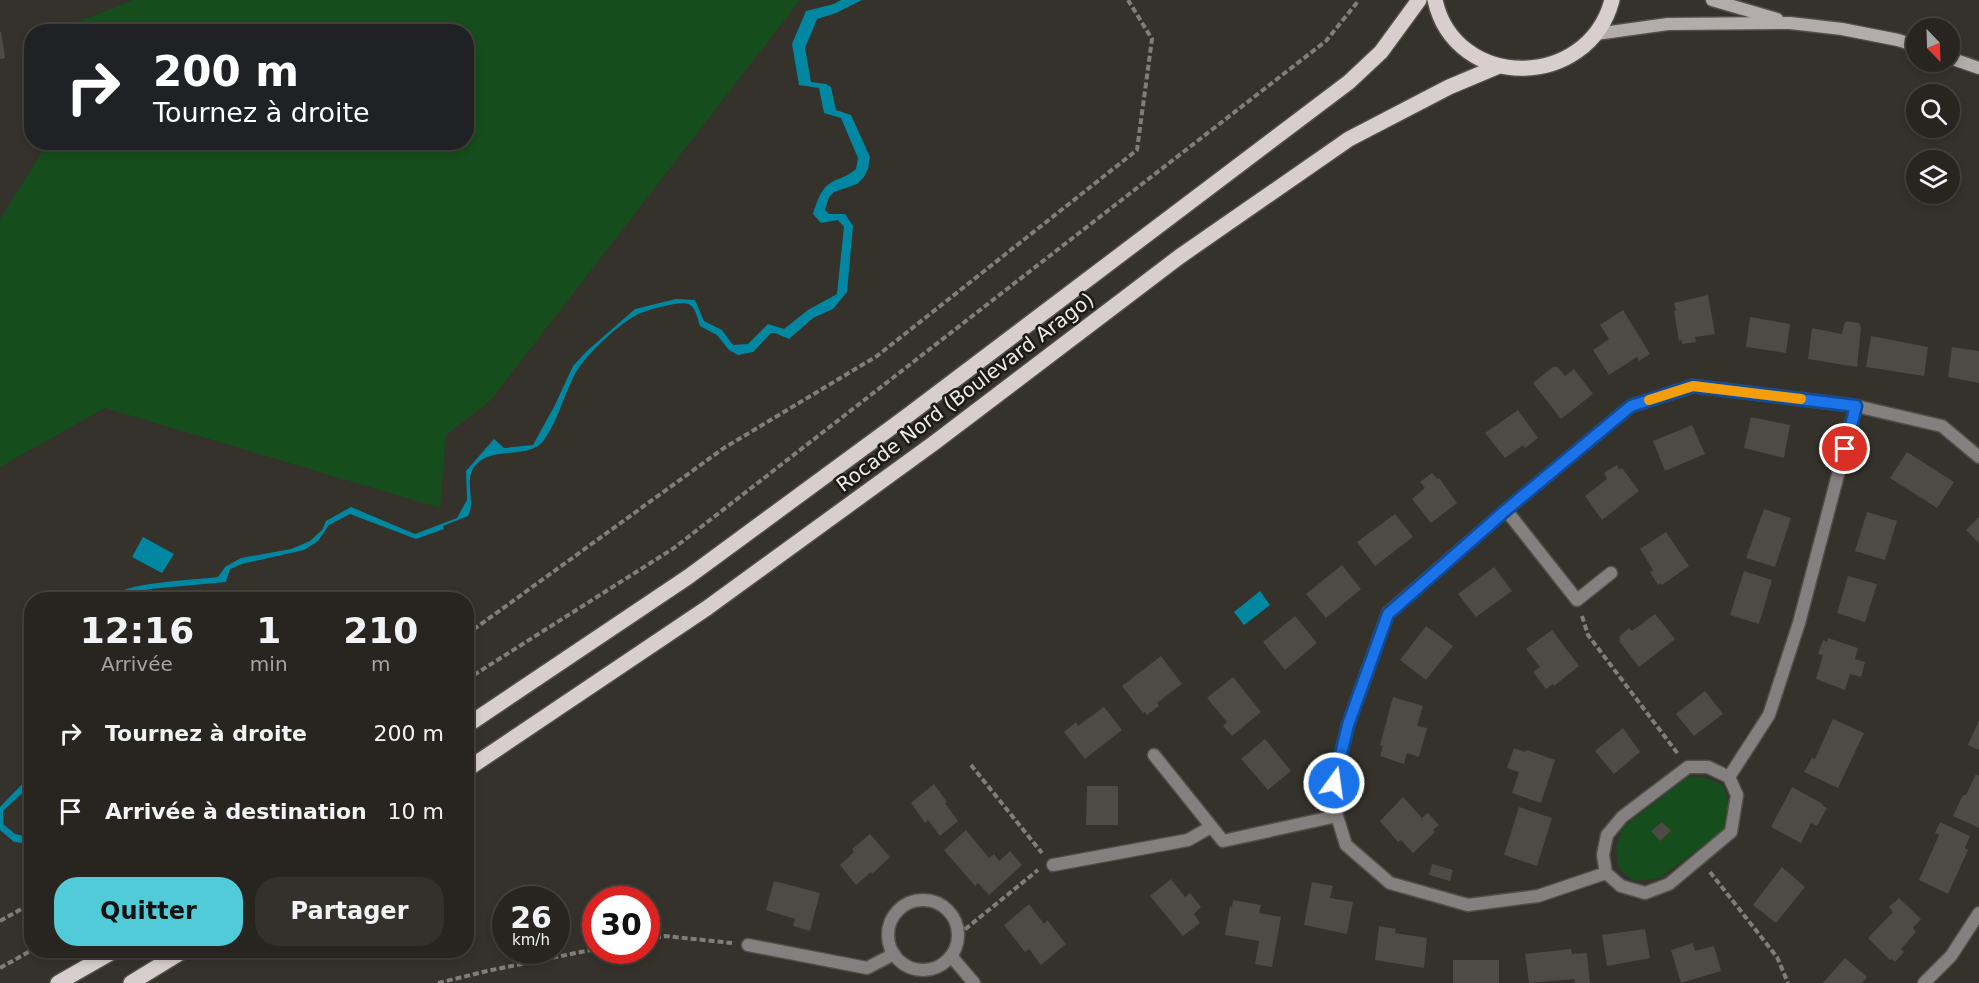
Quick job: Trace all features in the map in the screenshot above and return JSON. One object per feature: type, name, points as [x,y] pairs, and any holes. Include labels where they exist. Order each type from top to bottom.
[{"type":"main road","name":"Rocade Nord (Boulevard Arago)","points":[[474,721],[688,577],[916,409],[1340,89],[1380,52],[1419,0]]},
{"type":"main road","points":[[1435,0],[1437,12],[1452,36],[1473,55],[1499,66],[1526,69],[1552,65],[1576,53],[1596,34],[1609,12],[1612,0]]},
{"type":"main road","name":"Rocade Nord (Boulevard Arago)","points":[[474,765],[716,601],[934,443],[1179,257],[1349,139],[1449,87],[1499,66]]},
{"type":"main road","points":[[58,983],[102,958]]},
{"type":"main road","points":[[131,983],[172,958]]},
{"type":"street","points":[[1712,0],[1790,22],[1842,29],[1906,43]]},
{"type":"street","points":[[1596,34],[1668,24],[1790,22]]},
{"type":"street","points":[[1960,61],[1979,68]]},
{"type":"street","points":[[1606,873],[1538,896],[1468,905],[1390,883],[1346,845],[1337,816],[1334,783],[1348,725],[1388,614],[1506,510],[1631,406],[1693,386],[1856,406],[1942,426],[1979,457]]},
{"type":"street","points":[[1729,777],[1769,715],[1799,623],[1856,406]]},
{"type":"street","points":[[1506,510],[1577,600],[1611,573]]},
{"type":"street","points":[[1154,755],[1223,841],[1337,816]]},
{"type":"street","points":[[1688,767],[1708,767],[1729,777],[1737,795],[1731,832],[1700,860],[1669,884],[1645,893],[1621,886],[1606,873],[1603,855],[1607,836],[1622,817],[1688,767]]},
{"type":"street","points":[[1053,865],[1188,840],[1211,827]]},
{"type":"street","points":[[931,900],[942,905],[951,913],[958,935],[951,956],[933,968],[922,970],[902,962],[894,954],[889,944],[888,932],[891,920],[898,910],[913,901],[931,900]]},
{"type":"street","points":[[1924,983],[1951,956],[1979,913]]},
{"type":"street","points":[[748,945],[867,968],[894,954]]},
{"type":"street","points":[[951,956],[974,983]]},
{"type":"path","points":[[474,629],[724,448],[877,356],[1137,150],[1152,39],[1128,0]]},
{"type":"path","points":[[474,675],[674,548],[1326,41],[1359,0]]},
{"type":"path","points":[[1577,600],[1588,635],[1688,767]]},
{"type":"path","points":[[958,935],[1037,870],[1053,865],[971,765]]},
{"type":"path","points":[[1700,860],[1777,957],[1788,983]]},
{"type":"path","points":[[0,921],[24,908]]},
{"type":"path","points":[[660,937],[748,945]]},
{"type":"path","points":[[438,983],[582,952]]},
{"type":"path","points":[[0,968],[24,954]]},
{"type":"green space","points":[[134,0],[800,0],[490,401],[446,435],[440,508],[105,408],[0,467],[0,219],[42,150],[474,150],[474,24],[71,24]]},
{"type":"green space","points":[[1689,776],[1705,778],[1723,785],[1729,803],[1727,827],[1660,878],[1634,881],[1619,869],[1616,849],[1623,827]]},
{"type":"water","points":[[841,0],[862,0],[836,13],[817,19],[805,48],[811,82],[831,87],[836,110],[851,115],[870,157],[864,177],[857,184],[834,192],[829,197],[825,210],[829,214],[845,214],[853,226],[847,292],[833,309],[813,318],[789,339],[771,333],[753,352],[738,355],[729,350],[717,335],[700,326],[694,309],[688,304],[669,305],[638,314],[611,333],[584,361],[573,378],[544,440],[529,450],[490,456],[481,460],[474,467],[470,479],[471,504],[468,516],[443,526],[444,529],[416,539],[350,514],[329,525],[318,541],[304,550],[242,564],[230,569],[226,582],[150,589],[140,592],[119,592],[142,585],[218,577],[225,567],[241,558],[291,549],[310,541],[322,530],[326,521],[351,507],[415,534],[457,518],[467,500],[466,471],[494,439],[504,448],[533,445],[573,366],[635,309],[676,299],[695,300],[704,321],[722,330],[733,345],[748,344],[768,324],[784,329],[808,310],[837,294],[844,227],[838,220],[821,223],[813,214],[823,191],[830,184],[856,169],[858,158],[841,118],[824,113],[819,88],[799,85],[792,44],[806,11]]},
{"type":"water","points":[[143,537],[174,554],[162,573],[132,557]]},
{"type":"water","points":[[1260,591],[1270,605],[1244,625],[1234,612]]},
{"type":"water","points":[[24,782],[24,792],[3,811],[3,824],[15,834],[24,836],[24,843],[14,842],[0,830],[0,807]]},
{"type":"building","points":[[0,32],[5,58],[0,59]]},
{"type":"building","points":[[1708,295],[1715,334],[1695,337],[1696,342],[1682,344],[1682,340],[1679,341],[1674,303]]},
{"type":"building","points":[[1623,310],[1650,354],[1639,361],[1637,357],[1609,375],[1593,350],[1609,339],[1600,325]]},
{"type":"building","points":[[1750,317],[1790,324],[1786,353],[1746,347]]},
{"type":"building","points":[[1847,321],[1859,323],[1861,327],[1857,367],[1808,359],[1812,328],[1842,334]]},
{"type":"building","points":[[1871,336],[1928,347],[1924,376],[1866,367]]},
{"type":"building","points":[[1952,347],[1979,351],[1979,383],[1948,377]]},
{"type":"building","points":[[1553,367],[1558,367],[1565,376],[1574,369],[1593,394],[1561,419],[1533,383]]},
{"type":"building","points":[[1518,410],[1538,438],[1525,448],[1523,445],[1505,458],[1485,433]]},
{"type":"building","points":[[1751,417],[1790,425],[1784,458],[1744,448]]},
{"type":"building","points":[[1692,425],[1705,454],[1665,471],[1653,441]]},
{"type":"building","points":[[1907,452],[1954,482],[1937,508],[1890,478]]},
{"type":"building","points":[[1617,465],[1619,470],[1622,468],[1639,491],[1602,520],[1585,496],[1607,479],[1604,473]]},
{"type":"building","points":[[1432,473],[1437,479],[1439,478],[1457,503],[1431,523],[1412,499],[1425,488],[1420,482]]},
{"type":"building","points":[[1764,509],[1791,518],[1775,567],[1746,558]]},
{"type":"building","points":[[1867,512],[1897,521],[1885,560],[1855,551]]},
{"type":"building","points":[[1395,514],[1413,537],[1375,566],[1357,542]]},
{"type":"building","points":[[1979,517],[1979,543],[1966,530]]},
{"type":"building","points":[[1666,532],[1689,566],[1662,585],[1660,583],[1658,585],[1650,572],[1653,570],[1640,549]]},
{"type":"building","points":[[1342,565],[1361,589],[1326,618],[1306,594]]},
{"type":"building","points":[[1494,567],[1512,591],[1476,617],[1458,594]]},
{"type":"building","points":[[1744,571],[1772,580],[1759,624],[1730,615]]},
{"type":"building","points":[[1848,576],[1877,584],[1865,622],[1837,613]]},
{"type":"building","points":[[1655,614],[1675,639],[1639,667],[1619,641],[1619,637],[1629,628],[1632,631]]},
{"type":"building","points":[[1295,616],[1317,643],[1285,670],[1263,642]]},
{"type":"building","points":[[1426,626],[1453,646],[1426,680],[1400,660]]},
{"type":"building","points":[[1552,630],[1579,666],[1554,686],[1553,684],[1546,689],[1533,672],[1540,667],[1526,649]]},
{"type":"building","points":[[1828,638],[1858,648],[1855,659],[1865,662],[1861,677],[1850,674],[1845,690],[1816,679],[1823,655],[1818,654],[1823,640],[1827,642]]},
{"type":"building","points":[[1161,656],[1182,684],[1157,703],[1159,706],[1147,715],[1122,686]]},
{"type":"building","points":[[1233,677],[1261,712],[1232,736],[1223,726],[1227,722],[1207,698]]},
{"type":"building","points":[[1705,691],[1723,714],[1694,736],[1676,714]]},
{"type":"building","points":[[1393,697],[1423,706],[1417,726],[1427,728],[1419,757],[1407,753],[1404,764],[1380,756],[1383,746],[1380,745]]},
{"type":"building","points":[[1104,707],[1122,730],[1085,759],[1064,732],[1076,722],[1078,726]]},
{"type":"building","points":[[1833,719],[1864,733],[1838,788],[1804,772],[1812,758],[1815,759]]},
{"type":"building","points":[[1979,720],[1979,750],[1968,745]]},
{"type":"building","points":[[1623,728],[1640,752],[1614,774],[1595,751]]},
{"type":"building","points":[[1265,739],[1291,771],[1268,790],[1241,759]]},
{"type":"building","points":[[1514,748],[1555,760],[1541,803],[1512,793],[1519,772],[1507,768]]},
{"type":"building","points":[[1976,774],[1979,776],[1979,828],[1953,816]]},
{"type":"building","points":[[934,784],[958,821],[940,836],[928,820],[925,823],[911,803]]},
{"type":"building","points":[[1087,786],[1118,786],[1118,825],[1086,825]]},
{"type":"building","points":[[1792,787],[1827,808],[1817,826],[1811,823],[1801,843],[1771,827]]},
{"type":"building","points":[[1403,797],[1422,818],[1428,813],[1439,825],[1433,830],[1435,832],[1413,853],[1401,840],[1398,842],[1380,821]]},
{"type":"building","points":[[1519,807],[1552,818],[1537,866],[1504,855]]},
{"type":"building","points":[[1662,822],[1671,831],[1660,841],[1651,831]]},
{"type":"building","points":[[1940,822],[1970,836],[1965,848],[1968,850],[1948,894],[1919,880],[1939,835],[1935,833]]},
{"type":"building","points":[[966,830],[989,858],[994,854],[999,861],[1010,851],[1022,865],[989,895],[978,883],[975,886],[944,850]]},
{"type":"building","points":[[870,834],[890,857],[856,885],[840,865],[854,852],[852,849]]},
{"type":"building","points":[[1432,864],[1453,870],[1450,881],[1429,875]]},
{"type":"building","points":[[1782,867],[1805,887],[1776,923],[1753,905]]},
{"type":"building","points":[[1171,879],[1185,897],[1190,893],[1201,907],[1194,914],[1200,923],[1183,936],[1150,896]]},
{"type":"building","points":[[774,881],[820,893],[810,931],[793,926],[795,919],[766,910]]},
{"type":"building","points":[[1312,882],[1333,886],[1330,898],[1353,902],[1347,934],[1304,925]]},
{"type":"building","points":[[1899,898],[1921,919],[1913,928],[1916,932],[1901,949],[1904,952],[1895,962],[1890,960],[1868,938],[1893,912],[1889,907]]},
{"type":"building","points":[[1233,900],[1261,905],[1259,913],[1281,917],[1272,967],[1255,964],[1259,941],[1225,935]]},
{"type":"building","points":[[1029,904],[1044,924],[1047,920],[1066,944],[1041,965],[1029,949],[1025,952],[1004,925]]},
{"type":"building","points":[[1379,926],[1396,929],[1395,933],[1427,938],[1424,968],[1375,960]]},
{"type":"building","points":[[1645,929],[1650,958],[1607,966],[1602,935]]},
{"type":"building","points":[[1693,943],[1695,951],[1714,946],[1721,971],[1681,983],[1671,950]]},
{"type":"building","points":[[1571,949],[1572,954],[1587,953],[1590,983],[1575,983],[1574,979],[1529,983],[1525,954]]},
{"type":"building","points":[[1845,958],[1867,977],[1862,983],[1823,983]]},
{"type":"building","points":[[1453,960],[1499,960],[1499,983],[1453,983]]},
{"type":"slow traffic","points":[[1649,400],[1693,386],[1801,399]]},
{"type":"route","points":[[1334,783],[1348,725],[1388,614],[1506,510],[1631,406],[1693,386],[1856,406],[1845,449]]}]
